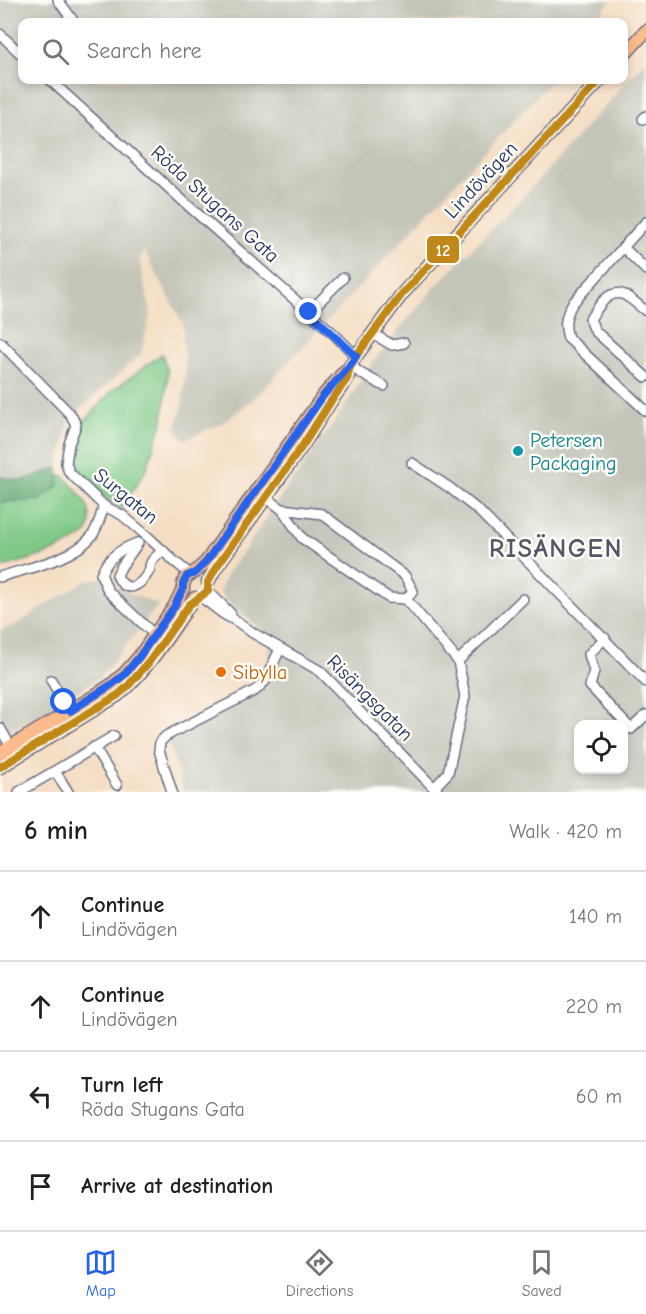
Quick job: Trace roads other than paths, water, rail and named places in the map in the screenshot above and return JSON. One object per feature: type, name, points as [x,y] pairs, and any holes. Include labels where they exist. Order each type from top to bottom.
[{"type":"main road","points":[[628,50],[646,30]]},
{"type":"main road","name":"Lindövägen","points":[[0,767],[9,752],[73,716],[125,674],[203,592],[323,396],[352,362],[402,294],[596,84]]},
{"type":"main road","name":"Lindövägen","points":[[159,639],[188,579],[206,562],[261,494]]},
{"type":"main road","points":[[203,575],[203,592],[188,596],[188,579],[203,575]]},
{"type":"street","points":[[58,0],[71,18]]},
{"type":"street","points":[[0,34],[18,51]]},
{"type":"street","name":"Röda Stugans Gata","points":[[55,84],[309,312],[360,373],[384,386]]},
{"type":"street","points":[[58,87],[61,84]]},
{"type":"street","points":[[646,222],[572,304],[566,315],[565,327],[568,338],[646,411]]},
{"type":"street","points":[[623,247],[646,270]]},
{"type":"street","points":[[309,312],[343,278]]},
{"type":"street","points":[[646,311],[623,294],[612,294],[601,304],[590,320],[595,331],[646,377]]},
{"type":"street","points":[[373,334],[393,345],[404,343]]},
{"type":"street","name":"Surgatan","points":[[0,342],[71,415],[76,425],[69,444],[66,463],[69,472],[104,506],[119,513],[163,550],[188,579]]},
{"type":"street","points":[[412,463],[450,488],[479,512],[646,682]]},
{"type":"street","points":[[261,494],[282,509],[302,538],[389,598],[406,599],[458,661],[465,696],[448,773],[436,790]]},
{"type":"street","points":[[0,577],[59,558],[79,548],[91,537],[104,506]]},
{"type":"street","points":[[282,509],[322,514],[405,576],[413,591],[406,599]]},
{"type":"street","points":[[147,536],[138,543],[121,567],[117,575],[120,582],[127,587],[133,588],[138,585],[149,570],[151,563],[163,550]]},
{"type":"street","points":[[138,543],[121,549],[105,565],[101,574],[108,591],[159,639]]},
{"type":"street","name":"Risängsgatan","points":[[203,592],[222,613],[320,671],[436,790]]},
{"type":"street","points":[[458,661],[523,599]]},
{"type":"street","points":[[605,639],[589,654],[594,671],[590,686],[632,729],[646,715]]},
{"type":"street","points":[[172,792],[159,750],[160,742],[166,736],[256,690],[265,681],[280,649]]},
{"type":"street","points":[[51,680],[73,716]]},
{"type":"street","points":[[0,728],[9,752]]},
{"type":"street","points":[[19,792],[114,736]]},
{"type":"street","points":[[94,747],[117,785]]},
{"type":"street","points":[[55,771],[68,792]]},
{"type":"place","name":"Petersen Packaging","points":[[518,451]]},
{"type":"place","name":"Sibylla","points":[[221,672]]},
{"type":"district","name":"RISÄNGEN","points":[[556,549]]}]
